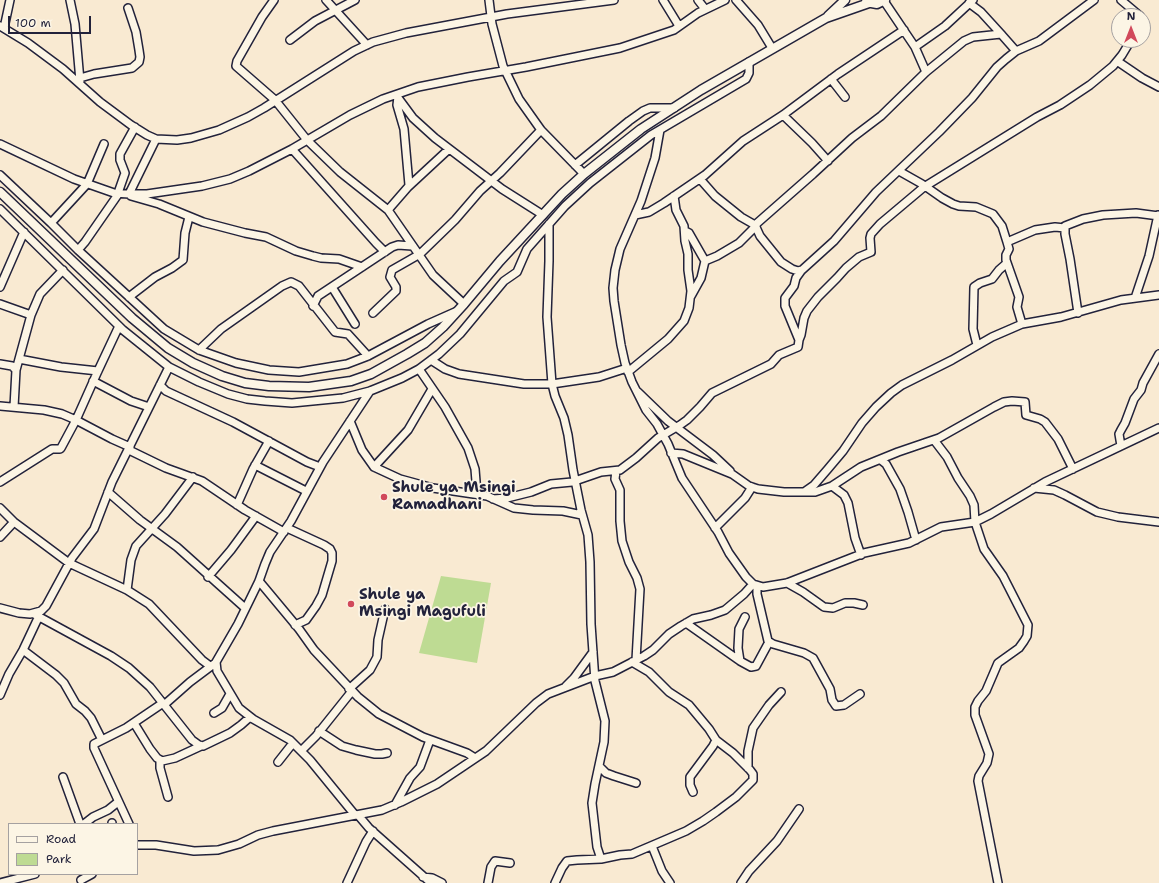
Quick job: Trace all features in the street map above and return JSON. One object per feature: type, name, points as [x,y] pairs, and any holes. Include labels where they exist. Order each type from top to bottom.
[{"type":"main road","points":[[826,18],[845,0]]},
{"type":"main road","points":[[0,192],[132,318],[168,348],[193,363],[222,376],[245,383],[269,386],[309,387],[351,381],[371,374],[426,343],[443,327],[500,261],[543,215],[584,174],[641,129],[772,48],[826,18],[866,2],[877,4],[884,0]]},
{"type":"street","points":[[10,0],[2,27],[28,43],[80,81],[100,102],[147,136],[156,139],[177,140],[191,138],[219,130],[258,111],[354,51],[373,42],[399,35],[518,12],[614,0]]},
{"type":"street","points":[[70,0],[75,30],[80,81]]},
{"type":"street","points":[[274,0],[262,17],[236,65],[275,100],[307,140],[347,178],[388,210],[436,278],[464,304]]},
{"type":"street","points":[[326,0],[367,45]]},
{"type":"street","points":[[290,40],[315,21],[355,0]]},
{"type":"street","points":[[489,0],[491,17],[505,71],[512,82],[519,99],[541,130],[584,174]]},
{"type":"street","points":[[663,0],[679,26]]},
{"type":"street","points":[[698,0],[705,9]]},
{"type":"street","points":[[0,144],[87,184],[118,193],[147,194],[173,191],[230,179],[249,171],[292,149],[372,103],[397,96],[418,87],[620,48],[662,34],[679,26],[705,9],[725,0]]},
{"type":"street","points":[[736,0],[758,25],[772,48]]},
{"type":"street","points":[[884,0],[915,47],[926,72]]},
{"type":"street","points":[[799,340],[785,306],[785,298],[794,286],[800,271],[834,241],[876,192],[972,98],[998,67],[1016,51],[1039,41],[1094,0]]},
{"type":"street","points":[[1121,0],[1130,8]]},
{"type":"street","points":[[915,47],[944,26],[971,2],[1016,51]]},
{"type":"street","points":[[80,81],[102,73],[132,68],[139,62],[140,57],[138,44],[128,8]]},
{"type":"street","points":[[635,215],[649,212],[700,179],[743,141],[783,115],[831,79],[904,30]]},
{"type":"street","points":[[705,262],[739,243],[755,225],[852,138],[881,116],[950,51],[967,39],[973,37],[1002,35]]},
{"type":"street","points":[[493,499],[508,498],[531,492],[548,485],[566,484],[602,472],[622,470],[662,434],[676,428],[697,411],[712,393],[771,364],[779,355],[798,347],[805,314],[817,298],[852,262],[871,252],[870,238],[875,229],[925,186],[1031,120],[1076,95],[1102,75],[1117,60],[1125,48]]},
{"type":"street","points":[[1117,60],[1142,78],[1159,87]]},
{"type":"street","points":[[0,209],[119,326],[146,350],[169,367],[228,394],[247,399],[292,402],[343,398],[370,391],[402,378],[419,369],[431,360],[460,334],[504,280],[517,272],[524,253],[549,224],[590,183],[629,151],[660,130],[746,78],[749,73],[749,62]]},
{"type":"street","points":[[831,79],[845,97]]},
{"type":"street","points":[[397,96],[416,122],[449,149],[506,192],[543,215]]},
{"type":"street","points":[[397,96],[397,105],[404,129],[410,185]]},
{"type":"street","points":[[575,166],[643,111],[650,108],[674,108]]},
{"type":"street","points":[[783,115],[828,161]]},
{"type":"street","points":[[78,250],[118,193],[125,173],[120,160],[120,154],[135,127]]},
{"type":"street","points":[[373,313],[396,291],[396,287],[390,277],[392,270],[420,254],[455,220],[480,191],[541,130]]},
{"type":"street","points":[[660,130],[655,158],[635,215],[620,249],[615,270],[613,288],[615,313],[628,370],[646,410],[657,424],[672,453],[682,478],[715,528],[729,553],[746,577],[755,585],[768,587],[787,582],[861,555],[916,540],[944,526],[975,522],[1034,488],[1159,428]]},
{"type":"street","points":[[128,194],[156,139]]},
{"type":"street","points":[[51,223],[87,184],[104,144]]},
{"type":"street","points":[[292,149],[376,244],[385,252]]},
{"type":"street","points":[[388,210],[395,200],[410,185],[449,149]]},
{"type":"street","points":[[899,171],[953,204],[959,206],[976,207],[993,214],[1002,226],[1009,249],[1006,256],[1007,263],[1019,297],[1017,307],[1022,324]]},
{"type":"street","points":[[0,175],[78,250],[164,329],[199,350],[236,363],[269,370],[299,372],[347,364],[368,356],[428,324],[455,312]]},
{"type":"street","points":[[700,179],[715,196],[755,225],[760,236],[780,262],[792,269],[800,271]]},
{"type":"street","points":[[128,194],[224,228],[266,237],[313,256],[339,259],[362,267]]},
{"type":"street","points":[[431,360],[445,369],[464,375],[514,383],[552,384],[599,377],[628,370],[668,339],[684,321],[689,308],[690,297],[688,254],[685,241],[684,223],[676,210],[674,196]]},
{"type":"street","points":[[1065,228],[1066,225],[1097,216],[1136,213],[1158,216],[1149,256],[1136,298]]},
{"type":"street","points":[[129,297],[155,277],[183,260],[189,216]]},
{"type":"street","points":[[549,224],[548,317],[552,384],[564,418],[568,435],[572,467],[587,531],[595,676],[606,728],[592,803],[596,839],[602,859]]},
{"type":"street","points":[[1007,242],[1035,230],[1062,226],[1065,228]]},
{"type":"street","points":[[1065,228],[1078,313]]},
{"type":"street","points":[[685,231],[689,233],[705,262],[702,278],[690,297]]},
{"type":"street","points":[[0,286],[24,232]]},
{"type":"street","points":[[306,295],[311,297],[318,296],[396,246],[412,246]]},
{"type":"street","points":[[977,345],[973,325],[974,287],[980,282],[992,279],[1007,263]]},
{"type":"street","points":[[14,407],[16,370],[31,315],[40,294],[63,270]]},
{"type":"street","points":[[199,350],[221,329],[288,282],[295,283],[335,332],[348,334],[368,356]]},
{"type":"street","points":[[332,287],[354,324]]},
{"type":"street","points":[[804,492],[814,485],[827,470],[843,451],[862,423],[886,396],[902,385],[952,360],[992,337],[1022,324],[1053,319],[1110,303],[1159,295]]},
{"type":"street","points":[[313,306],[318,296]]},
{"type":"street","points":[[0,304],[31,315]]},
{"type":"street","points":[[0,482],[52,449],[60,449],[76,420],[119,326]]},
{"type":"street","points":[[1121,446],[1121,430],[1134,399],[1140,392],[1143,383],[1159,354]]},
{"type":"street","points":[[19,360],[98,371]]},
{"type":"street","points":[[0,364],[12,366],[16,370]]},
{"type":"street","points":[[0,695],[9,674],[24,650],[37,615],[46,606],[69,563],[94,529],[108,492],[169,367]]},
{"type":"street","points":[[419,369],[446,407],[468,448],[475,469],[477,494]]},
{"type":"street","points":[[93,381],[131,401],[149,407]]},
{"type":"street","points":[[160,385],[166,391],[204,408],[320,468]]},
{"type":"street","points":[[374,467],[408,430],[432,389]]},
{"type":"street","points":[[636,390],[656,408],[665,419],[713,455],[732,474]]},
{"type":"street","points":[[128,823],[94,748],[94,744],[134,723],[164,704],[213,665],[229,640],[259,580],[270,552],[297,512],[306,491],[320,468],[370,391]]},
{"type":"street","points":[[672,453],[683,454],[732,474],[752,487],[784,492],[815,492],[832,486],[861,467],[944,436],[1000,404],[1012,401],[1023,401],[1026,405],[1026,415],[1040,418],[1045,422],[1058,439],[1073,469]]},
{"type":"street","points":[[0,406],[44,410],[62,414],[76,420],[166,468],[193,477],[212,487],[237,505],[256,516],[285,530],[324,545],[330,549],[332,553],[332,561],[322,595],[306,620],[295,624]]},
{"type":"street","points":[[350,421],[362,450],[374,467],[400,479],[427,487],[454,492],[477,494],[514,508],[563,511],[582,514]]},
{"type":"street","points":[[934,440],[947,457],[970,496],[974,505],[975,522],[984,549],[1003,576],[1028,624],[1028,636],[1019,648],[998,663],[986,691],[975,707],[975,715],[979,729],[990,754],[978,781],[998,883]]},
{"type":"street","points":[[237,505],[255,465],[269,442]]},
{"type":"street","points":[[881,460],[886,464],[900,489],[916,540]]},
{"type":"street","points":[[255,465],[306,491]]},
{"type":"street","points":[[616,471],[615,479],[620,490],[620,525],[622,541],[640,589],[634,661]]},
{"type":"street","points":[[126,590],[133,552],[140,541],[153,529],[193,477]]},
{"type":"street","points":[[832,486],[844,495],[848,503],[855,538],[861,555]]},
{"type":"street","points":[[715,528],[745,498],[752,487]]},
{"type":"street","points":[[1034,488],[1054,490],[1098,512],[1159,522]]},
{"type":"street","points":[[108,492],[140,520],[177,547],[208,577],[245,608]]},
{"type":"street","points":[[0,508],[14,522],[69,563],[126,590],[149,604],[202,660],[213,665],[239,708],[250,717],[290,740],[310,760],[356,815],[430,883]]},
{"type":"street","points":[[208,577],[231,550],[256,516]]},
{"type":"street","points":[[0,537],[14,522]]},
{"type":"street","points":[[259,580],[314,650],[350,690],[379,714],[430,740],[475,758]]},
{"type":"street","points":[[787,582],[824,608],[833,608],[845,603],[863,605]]},
{"type":"street","points":[[138,844],[169,846],[194,851],[218,850],[273,831],[382,810],[395,805],[437,784],[475,758],[494,744],[536,703],[548,694],[595,676],[613,672],[634,661],[653,650],[669,634],[693,619],[725,610],[755,585]]},
{"type":"street","points":[[755,585],[761,616],[769,642],[804,653],[813,658],[830,690],[832,700],[836,706],[844,705],[860,694]]},
{"type":"street","points":[[0,608],[19,613],[37,615],[123,664],[143,680],[192,740],[201,746]]},
{"type":"street","points":[[301,751],[319,731],[350,690],[370,670],[375,662],[385,609]]},
{"type":"street","points":[[740,661],[738,648],[739,629],[745,617]]},
{"type":"street","points":[[686,623],[751,667],[756,666],[769,642]]},
{"type":"street","points":[[24,650],[64,683],[76,704],[91,718],[102,740]]},
{"type":"street","points":[[563,688],[574,678],[593,652]]},
{"type":"street","points":[[555,883],[567,861],[602,859],[632,854],[703,822],[736,797],[753,780],[753,774],[748,768],[733,753],[716,740],[689,705],[669,692],[649,672],[634,661]]},
{"type":"street","points":[[748,768],[748,751],[753,728],[769,705],[781,692]]},
{"type":"street","points":[[214,713],[222,708],[230,694]]},
{"type":"street","points":[[160,761],[167,761],[230,733],[250,717]]},
{"type":"street","points":[[134,723],[150,749],[160,761],[160,768],[168,797]]},
{"type":"street","points":[[319,731],[342,746],[375,754],[387,752]]},
{"type":"street","points":[[395,805],[410,778],[420,767],[430,740]]},
{"type":"street","points":[[693,792],[690,785],[690,777],[716,740]]},
{"type":"street","points":[[278,762],[293,743]]},
{"type":"street","points":[[599,766],[606,773],[636,783]]},
{"type":"street","points":[[63,776],[80,823]]},
{"type":"street","points":[[85,823],[92,817],[108,810],[118,802]]},
{"type":"street","points":[[741,883],[749,871],[777,841],[799,809]]},
{"type":"street","points":[[347,883],[366,842],[373,831]]},
{"type":"street","points":[[652,846],[664,874],[670,883]]},
{"type":"street","points":[[488,883],[491,867],[495,861],[510,863]]},
{"type":"street","points":[[0,883],[31,875]]},
{"type":"street","points":[[80,879],[90,875]]},
{"type":"street","points":[[423,877],[432,878],[442,883]]},
{"type":"green space","points":[[441,576],[491,583],[477,663],[419,653]]},
{"type":"place","name":"Shule ya Msingi Ramadhani","points":[[384,497]]},
{"type":"place","name":"Shule ya Msingi Magufuli","points":[[351,604]]}]
